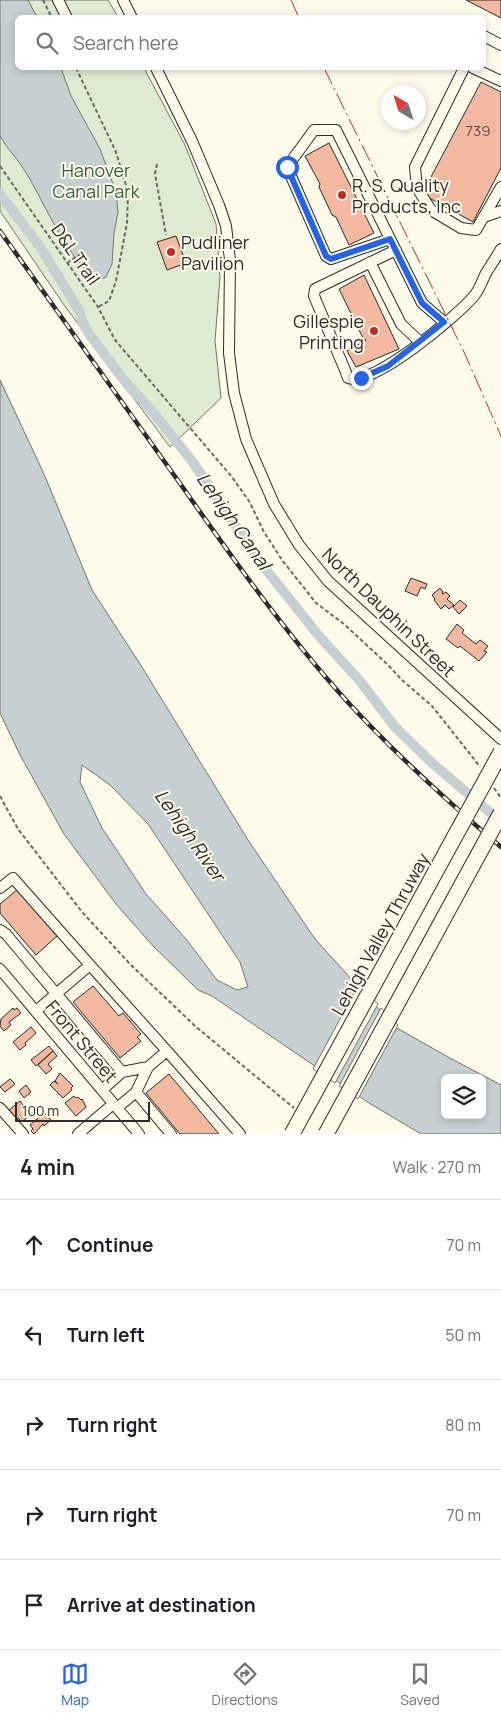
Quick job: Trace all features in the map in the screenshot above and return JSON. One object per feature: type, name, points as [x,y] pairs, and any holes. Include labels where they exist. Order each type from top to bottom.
[{"type":"highway","name":"Lehigh Valley Thruway","points":[[292,1134],[501,752]]},
{"type":"highway","points":[[326,1134],[501,813]]},
{"type":"street","points":[[58,0],[66,15]]},
{"type":"street","points":[[123,0],[130,15]]},
{"type":"street","points":[[486,37],[501,46]]},
{"type":"street","name":"North Dauphin Street","points":[[157,70],[192,141],[226,226],[230,260],[229,353],[234,393],[246,439],[274,504],[298,545],[328,581],[501,739]]},
{"type":"street","points":[[463,70],[415,167],[417,188],[431,210],[461,228],[476,230],[501,187]]},
{"type":"street","points":[[477,70],[501,81]]},
{"type":"street","points":[[390,239],[331,259],[326,256],[287,167],[314,130],[336,130],[422,303],[444,322]]},
{"type":"street","points":[[484,217],[501,212]]},
{"type":"street","points":[[396,250],[315,289],[314,296],[348,378],[361,378],[388,366],[444,322],[475,294],[501,249]]},
{"type":"street","points":[[370,262],[400,324],[420,342]]},
{"type":"street","points":[[0,888],[13,878],[240,1134]]},
{"type":"street","points":[[0,930],[6,934],[122,1072]]},
{"type":"street","points":[[36,1011],[90,965]]},
{"type":"street","name":"Front Street","points":[[0,969],[139,1134]]},
{"type":"street","points":[[78,1134],[136,1092],[148,1067],[167,1051]]},
{"type":"street","points":[[102,1090],[122,1072],[148,1067]]},
{"type":"street","points":[[136,1092],[171,1134]]},
{"type":"street","points":[[0,1108],[22,1134]]},
{"type":"path","points":[[43,0],[50,15]]},
{"type":"path","name":"D&L Trail","points":[[0,166],[98,307],[109,301],[116,281],[127,224],[128,192],[116,152],[77,70]]},
{"type":"path","points":[[158,164],[155,174],[166,235]]},
{"type":"path","points":[[67,263],[82,253]]},
{"type":"path","points":[[0,796],[18,829],[82,912],[130,964],[195,1026],[294,1108]]},
{"type":"green space","name":"Hanover Canal Park","points":[[0,0],[108,0],[117,15],[15,15],[15,70],[145,70],[185,145],[216,224],[220,277],[215,341],[221,398],[170,447],[64,305],[0,211]]},
{"type":"water","points":[[0,0],[28,0],[36,15],[15,15],[15,70],[62,70],[71,96],[100,149],[116,192],[118,212],[114,233],[112,264],[106,277],[98,280],[77,260],[57,230],[25,171],[0,136]]},
{"type":"water","name":"Lehigh River","points":[[0,380],[44,474],[92,590],[142,667],[248,840],[315,939],[395,1027],[480,1074],[441,1074],[441,1119],[486,1119],[486,1077],[501,1085],[501,1134],[421,1134],[369,1103],[212,996],[198,990],[153,946],[116,904],[64,834],[20,755],[0,713]],"holes":[[[82,765],[110,785],[148,824],[240,962],[248,987],[237,990],[217,980],[186,939],[146,894],[102,828],[80,782]]]},
{"type":"pier","points":[[359,984],[378,1004],[335,1083],[313,1069]]},
{"type":"pier","points":[[381,1008],[398,1025],[358,1099],[339,1086]]},
{"type":"building","points":[[466,0],[501,0],[501,18]]},
{"type":"building","points":[[481,82],[501,92],[501,168],[473,222],[422,194]]},
{"type":"building","points":[[329,143],[374,233],[349,245],[336,217],[332,215],[319,187],[320,184],[305,156]]},
{"type":"building","name":"Pudliner Pavilion","points":[[176,236],[186,263],[167,270],[157,242]]},
{"type":"building","points":[[364,275],[399,349],[356,367],[347,351],[366,340],[362,336],[339,289]]},
{"type":"building","points":[[411,578],[427,584],[425,589],[421,587],[417,596],[405,591]]},
{"type":"building","points":[[440,588],[443,594],[446,592],[450,596],[447,599],[454,605],[449,609],[445,605],[441,609],[434,600],[432,595]]},
{"type":"building","points":[[460,600],[467,606],[459,614],[453,607]]},
{"type":"building","points":[[457,624],[464,630],[462,633],[476,644],[480,640],[488,646],[484,651],[487,652],[479,661],[460,646],[458,648],[446,639]]},
{"type":"building","points":[[18,889],[57,936],[36,955],[0,913],[0,904]]},
{"type":"building","points":[[93,986],[119,1016],[123,1013],[141,1034],[137,1037],[141,1041],[120,1058],[73,1002]]},
{"type":"building","points":[[13,1008],[14,1010],[17,1008],[21,1013],[9,1022],[11,1025],[4,1031],[0,1026],[1,1019]]},
{"type":"building","points":[[31,1027],[36,1033],[20,1050],[13,1042]]},
{"type":"building","points":[[49,1046],[53,1051],[36,1066],[31,1060]]},
{"type":"building","points":[[53,1051],[57,1056],[48,1064],[52,1069],[46,1074],[38,1065]]},
{"type":"building","points":[[60,1073],[73,1086],[72,1090],[63,1098],[50,1085],[54,1081],[58,1084],[55,1081]]},
{"type":"building","points":[[169,1074],[219,1134],[180,1134],[146,1093]]},
{"type":"building","points":[[10,1079],[15,1084],[5,1092],[0,1087]]},
{"type":"building","points":[[26,1085],[31,1092],[24,1098],[19,1091]]},
{"type":"building","points":[[74,1096],[82,1099],[86,1107],[76,1116],[65,1103]]},
{"type":"building","points":[[20,1101],[30,1115],[22,1122],[18,1118],[16,1119],[9,1110]]},
{"type":"building","points":[[44,1113],[51,1120],[44,1126],[43,1124],[34,1134],[31,1131],[33,1129],[30,1125]]},
{"type":"waterway","name":"Lehigh Canal","points":[[0,194],[41,248],[80,312],[82,321],[89,334],[127,384],[152,411],[192,461],[260,562],[319,636],[360,681],[395,727],[431,762],[501,822]]},
{"type":"railway","points":[[0,231],[238,565],[300,646],[344,698],[381,737],[501,847]]},
{"type":"power","points":[[291,0],[298,15]]},
{"type":"power","points":[[325,70],[464,352],[501,436]]},
{"type":"place","name":"R. S. Quality Products, Inc","points":[[342,195]]},
{"type":"place","name":"Pudliner Pavilion","points":[[171,252]]},
{"type":"place","name":"Gillespie Printing","points":[[374,331]]},
{"type":"route","points":[[287,167],[326,256],[331,259],[390,239],[422,303],[444,322],[388,366],[361,378]]}]
